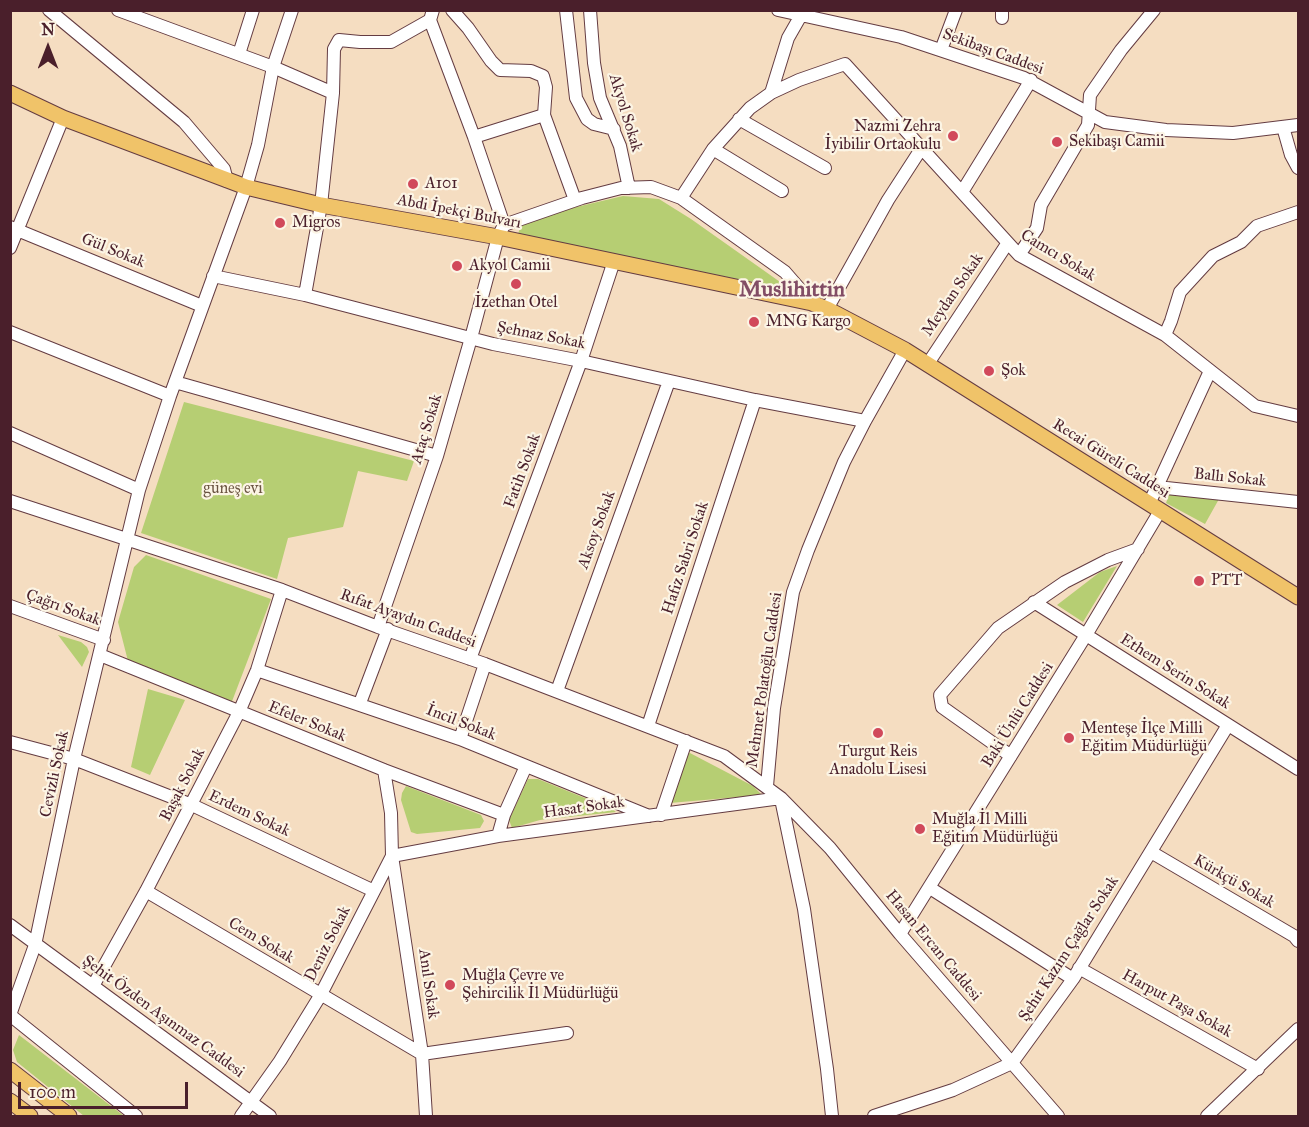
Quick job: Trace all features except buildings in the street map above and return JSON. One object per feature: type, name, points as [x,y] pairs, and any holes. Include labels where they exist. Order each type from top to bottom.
[{"type":"main road","name":"Abdi İpekçi Bulvarı","points":[[10,93],[63,118],[246,187],[321,205],[501,231],[614,261],[812,303],[905,350]]},
{"type":"main road","name":"Recai Güreli Caddesi","points":[[905,350],[1299,597]]},
{"type":"main road","points":[[10,1070],[69,1116]]},
{"type":"main road","points":[[10,1101],[30,1116]]},
{"type":"street","points":[[49,10],[184,122],[224,169],[227,181]]},
{"type":"street","points":[[118,10],[273,67],[333,93]]},
{"type":"street","points":[[239,54],[253,10]]},
{"type":"street","name":"Cevizli Sokak","points":[[10,1015],[36,945],[74,759],[139,490],[170,396],[246,187],[258,145],[273,67],[292,10]]},
{"type":"street","points":[[452,10],[500,70],[531,71],[543,76],[546,87],[544,115],[578,199]]},
{"type":"street","points":[[566,10],[576,98],[587,119],[594,124],[614,129]]},
{"type":"street","name":"Akyol Sokak","points":[[590,10],[594,63],[600,98],[614,129],[625,188]]},
{"type":"street","name":"Sekibaşı Caddesi","points":[[778,10],[802,13],[901,37],[941,50],[1031,81],[1105,122],[1166,130],[1233,133],[1299,125]]},
{"type":"street","points":[[941,50],[956,10]]},
{"type":"street","points":[[1019,255],[1037,228],[1041,205],[1088,125],[1090,95],[1121,50],[1154,10]]},
{"type":"street","points":[[681,198],[713,149],[739,119],[771,93],[788,38],[802,13]]},
{"type":"street","points":[[305,295],[321,205],[333,93],[334,49],[339,40],[391,42],[431,15],[474,137],[501,231],[578,199],[625,188],[651,187],[681,198],[785,272],[812,303]]},
{"type":"street","name":"Camcı Sokak","points":[[771,93],[799,80],[845,64],[1019,255],[1165,335],[1255,406],[1299,416]]},
{"type":"street","points":[[962,192],[1031,81]]},
{"type":"street","points":[[474,137],[544,115]]},
{"type":"street","points":[[10,248],[14,228],[63,118]]},
{"type":"street","points":[[739,119],[825,168]]},
{"type":"street","points":[[1283,127],[1291,155],[1299,168]]},
{"type":"street","points":[[713,149],[782,190]]},
{"type":"street","points":[[827,309],[888,200],[921,149]]},
{"type":"street","points":[[1165,335],[1180,292],[1213,256],[1241,242],[1257,226],[1299,212]]},
{"type":"street","name":"Gül Sokak","points":[[14,228],[202,306]]},
{"type":"street","name":"Ataç Sokak","points":[[360,703],[437,456],[501,231]]},
{"type":"street","name":"Meydan Sokak","points":[[927,365],[1007,244]]},
{"type":"street","name":"Fatih Sokak","points":[[470,659],[581,361],[614,261]]},
{"type":"street","name":"Şehnaz Sokak","points":[[213,276],[305,295],[471,338],[755,400],[865,421]]},
{"type":"street","points":[[10,333],[170,396]]},
{"type":"street","name":"Mehmet Polatoğlu Caddesi","points":[[767,786],[774,708],[793,592],[844,462],[905,350]]},
{"type":"street","name":"Baki Ünlü Caddesi","points":[[900,934],[1138,549],[1155,508],[1157,487],[1210,371]]},
{"type":"street","name":"Aksoy Sokak","points":[[557,691],[669,381]]},
{"type":"street","points":[[175,382],[437,456]]},
{"type":"street","name":"Hafız Sabri Sokak","points":[[648,726],[755,400]]},
{"type":"street","points":[[10,433],[139,490]]},
{"type":"street","name":"Ballı Sokak","points":[[1157,487],[1299,502]]},
{"type":"street","name":"Rıfat Ayaydın Caddesi","points":[[10,501],[282,590],[648,726],[724,756],[781,798]]},
{"type":"street","points":[[1011,756],[942,707],[940,695],[998,628],[1065,582],[1107,560],[1138,549]]},
{"type":"street","name":"Başak Sokak","points":[[93,986],[192,805],[239,712],[257,670],[282,590]]},
{"type":"street","name":"Ethem Serin Sokak","points":[[1034,602],[1299,769]]},
{"type":"street","name":"Çağrı Sokak","points":[[11,608],[104,640]]},
{"type":"street","name":"Efeler Sokak","points":[[100,655],[384,770],[504,815]]},
{"type":"street","points":[[460,739],[485,664]]},
{"type":"street","name":"İncil Sokak","points":[[257,670],[360,703],[460,739],[655,815]]},
{"type":"street","name":"Şehit Kazım Çağlar Sokak","points":[[874,1116],[953,1090],[1012,1063],[1076,974],[1228,725]]},
{"type":"street","points":[[655,815],[686,741]]},
{"type":"street","name":"Erdem Sokak","points":[[10,742],[74,759],[192,805],[374,891]]},
{"type":"street","points":[[498,837],[504,815],[526,766]]},
{"type":"street","name":"Deniz Sokak","points":[[241,1116],[280,1061],[320,996],[392,856],[391,813],[384,770]]},
{"type":"street","points":[[781,798],[804,909],[832,1116]]},
{"type":"street","name":"Hasat Sokak","points":[[392,856],[498,837],[781,798]]},
{"type":"street","name":"Hasan Ercan Caddesi","points":[[781,798],[830,848],[900,934],[1058,1116]]},
{"type":"street","name":"Kürkçü Sokak","points":[[1151,852],[1299,941]]},
{"type":"street","name":"Anıl Sokak","points":[[392,856],[422,1054],[426,1116]]},
{"type":"street","name":"Harput Paşa Sokak","points":[[930,888],[1076,974],[1258,1069]]},
{"type":"street","name":"Cem Sokak","points":[[146,891],[320,996],[422,1054]]},
{"type":"street","name":"Şehit Özden Aşınmaz Caddesi","points":[[10,925],[270,1116]]},
{"type":"street","points":[[10,1015],[136,1116]]},
{"type":"street","points":[[1207,1116],[1299,1029]]},
{"type":"street","points":[[422,1054],[567,1033]]},
{"type":"green space","points":[[623,196],[659,199],[790,289],[517,237],[521,225],[555,212]]},
{"type":"green space","name":"güneş evi","points":[[184,402],[414,461],[407,481],[358,471],[343,527],[288,538],[277,579],[141,533]]},
{"type":"green space","points":[[1170,492],[1219,499],[1205,524],[1166,503]]},
{"type":"green space","points":[[146,555],[271,599],[231,704],[128,661],[118,622],[134,567]]},
{"type":"green space","points":[[1117,566],[1083,622],[1057,605],[1100,572]]},
{"type":"green space","points":[[58,635],[81,642],[87,647],[89,652],[82,667]]},
{"type":"green space","points":[[148,689],[185,700],[150,775],[131,767]]},
{"type":"green space","points":[[688,752],[753,786],[762,795],[670,803]]},
{"type":"green space","points":[[528,779],[538,779],[616,812],[540,820],[512,828],[509,820]]},
{"type":"green space","points":[[406,786],[481,815],[484,821],[480,828],[417,834],[411,832],[401,800]]},
{"type":"green space","points":[[19,1035],[124,1116],[84,1116],[17,1062],[13,1050]]},
{"type":"place","name":"Nazmi Zehra İyibilir Ortaokulu","points":[[953,136]]},
{"type":"place","name":"Sekibaşı Camii","points":[[1057,142]]},
{"type":"place","name":"A101","points":[[413,184]]},
{"type":"place","name":"Migros","points":[[280,223]]},
{"type":"place","name":"Akyol Camii","points":[[457,266]]},
{"type":"place","name":"İzethan Otel","points":[[516,284]]},
{"type":"place","name":"MNG Kargo","points":[[754,322]]},
{"type":"place","name":"Şok","points":[[989,371]]},
{"type":"place","name":"PTT","points":[[1199,581]]},
{"type":"place","name":"Turgut Reis Anadolu Lisesi","points":[[878,733]]},
{"type":"place","name":"Menteşe İlçe Milli Eğitim Müdürlüğü","points":[[1069,738]]},
{"type":"place","name":"Muğla İl Milli Eğitim Müdürlüğü","points":[[920,829]]},
{"type":"place","name":"Muğla Çevre ve Şehircilik İl Müdürlüğü","points":[[450,985]]},
{"type":"district","name":"Muslihittin","points":[[792,291]]}]
